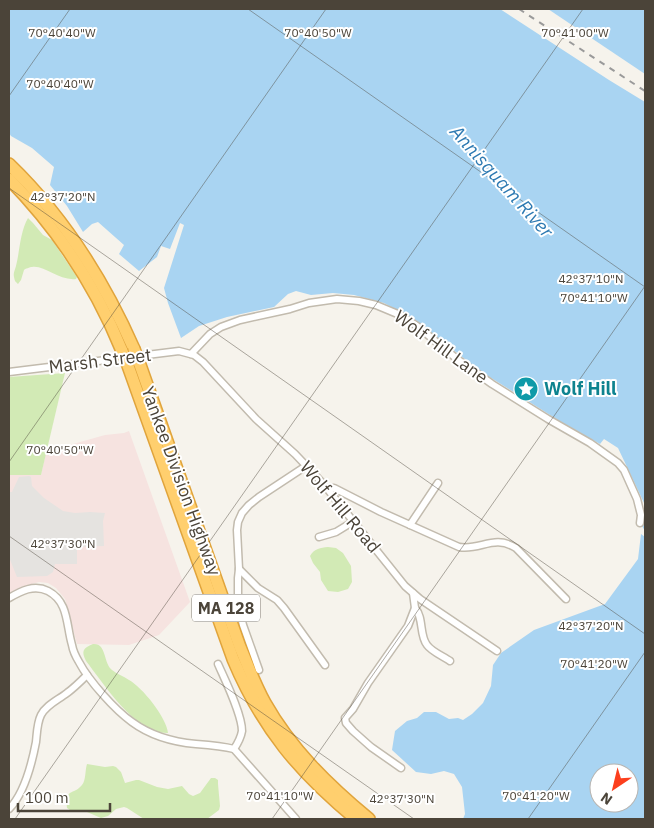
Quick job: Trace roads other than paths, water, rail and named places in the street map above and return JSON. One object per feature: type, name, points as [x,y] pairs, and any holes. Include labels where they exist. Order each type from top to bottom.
[{"type":"highway","name":"Yankee Division Highway","points":[[9,164],[55,216],[84,256],[108,297],[240,647],[256,686],[273,717],[300,753],[331,786],[369,819]]},
{"type":"highway","name":"Yankee Division Highway","points":[[9,179],[45,220],[79,267],[128,350]]},
{"type":"highway","name":"Yankee Division Highway","points":[[133,363],[233,659],[247,689],[270,728],[296,763],[356,819]]},
{"type":"street","name":"Wolf Hill Lane","points":[[191,354],[210,334],[221,327],[240,320],[309,303],[337,299],[376,305],[400,315],[417,326],[457,359],[492,384],[590,443],[618,463],[624,470],[637,499],[641,516],[640,523]]},
{"type":"street","name":"Marsh Street","points":[[9,372],[179,351],[191,354]]},
{"type":"street","name":"Wolf Hill Road","points":[[191,354],[203,362],[256,419],[328,489],[399,579],[413,593],[496,651]]},
{"type":"street","points":[[259,670],[240,612],[238,595],[238,522],[242,513],[259,496],[306,466]]},
{"type":"street","points":[[410,525],[438,482]]},
{"type":"street","points":[[328,489],[334,488],[381,512],[462,548],[499,542],[506,543],[516,548],[566,599]]},
{"type":"street","points":[[320,537],[336,532],[354,522]]},
{"type":"street","points":[[239,569],[258,588],[277,600],[325,665]]},
{"type":"street","points":[[9,598],[25,590],[35,588],[46,590],[57,598],[65,612],[72,645],[80,663],[87,675],[123,714],[156,736],[176,741],[225,746],[234,749],[296,819]]},
{"type":"street","points":[[413,593],[415,608],[421,621],[425,643],[450,661]]},
{"type":"street","points":[[401,768],[371,747],[353,731],[346,723],[345,718],[353,709],[372,677],[404,632],[415,608]]},
{"type":"street","points":[[218,664],[240,718],[242,731],[238,744],[234,749]]},
{"type":"street","points":[[9,809],[16,800],[25,781],[36,744],[39,720],[44,711],[77,686],[87,675]]},
{"type":"water","name":"Annisquam River","points":[[9,9],[500,9],[645,102],[645,505],[618,448],[604,439],[600,444],[558,420],[480,371],[414,319],[384,303],[354,295],[333,293],[311,295],[296,291],[288,294],[274,307],[227,317],[199,326],[181,338],[164,288],[184,225],[180,223],[170,249],[161,246],[157,257],[139,271],[119,254],[124,245],[98,222],[92,224],[83,232],[67,206],[50,185],[54,167],[32,148],[9,133]]},
{"type":"water","points":[[548,9],[645,9],[645,74]]},
{"type":"water","points":[[645,514],[645,531],[642,526]]},
{"type":"water","points":[[641,534],[645,537],[645,819],[463,819],[465,814],[462,787],[454,774],[444,771],[431,774],[416,772],[392,750],[395,731],[407,721],[417,718],[424,712],[436,712],[449,719],[458,718],[463,720],[472,714],[483,703],[491,686],[493,665],[501,653],[534,630],[605,604],[638,559]]},
{"type":"railway","points":[[519,9],[645,91]]},
{"type":"place","name":"Wolf Hill","points":[[526,389]]}]
